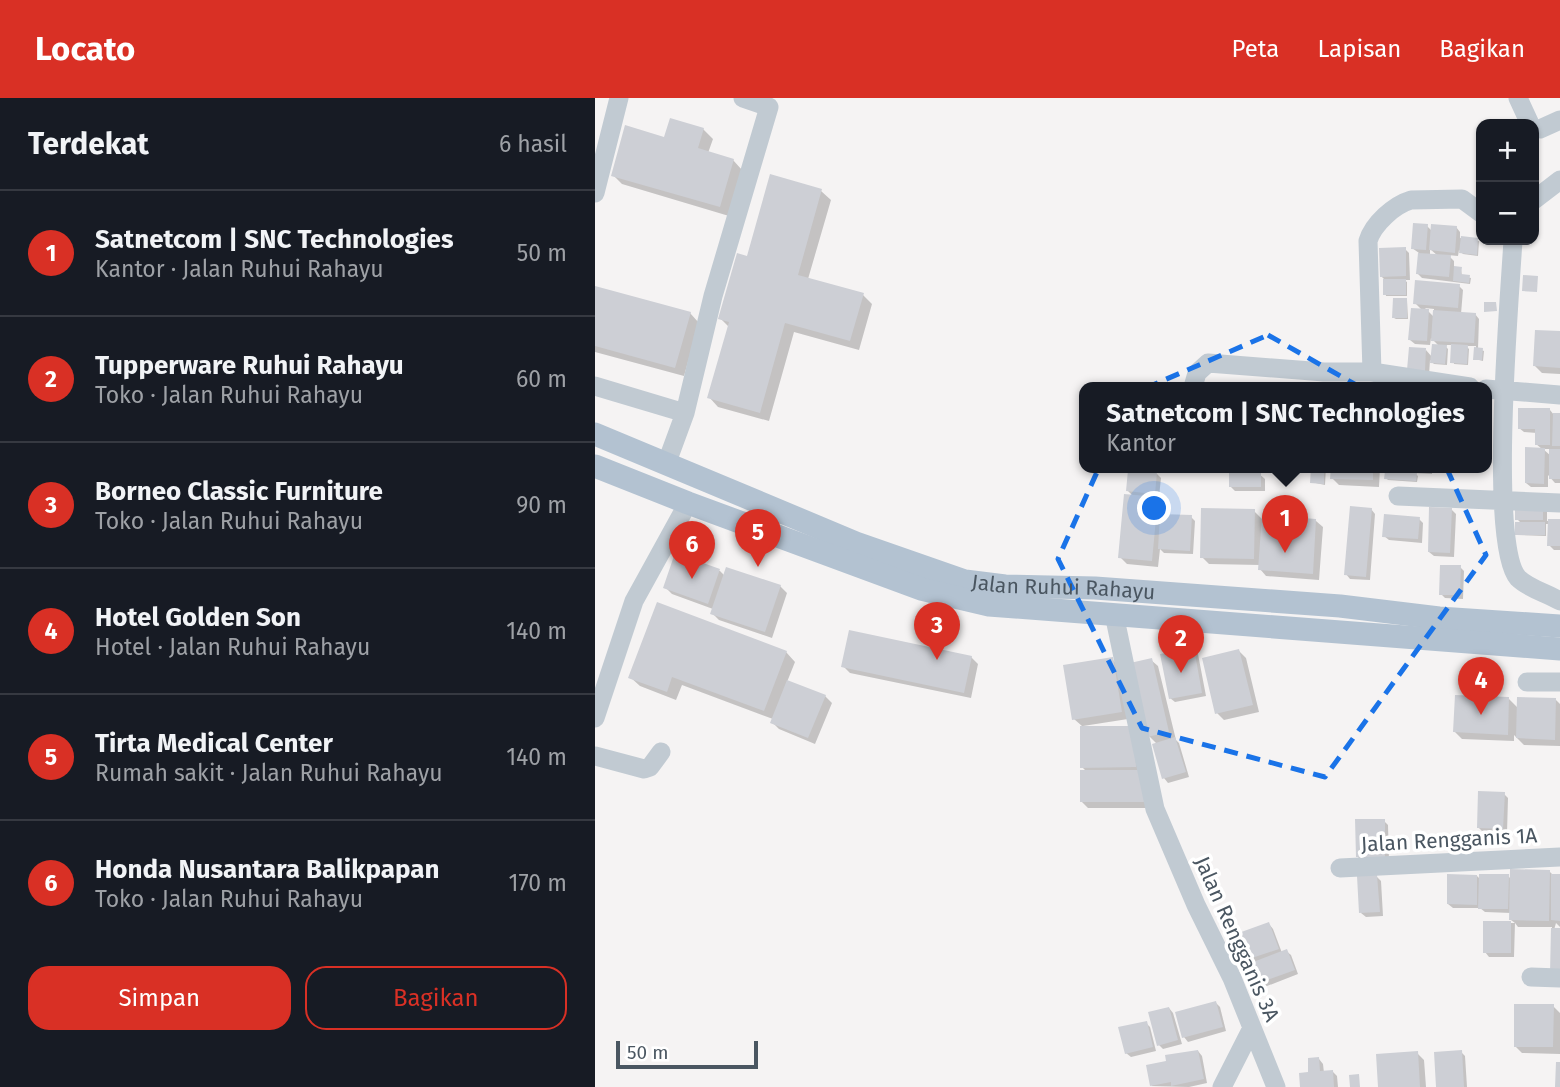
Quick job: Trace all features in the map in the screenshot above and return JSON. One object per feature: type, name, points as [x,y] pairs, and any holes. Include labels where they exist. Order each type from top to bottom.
[{"type":"main road","name":"Jalan Ruhui Rahayu","points":[[595,434],[856,542],[965,581],[1005,586],[1095,588],[1299,603],[1439,618],[1560,626]]},
{"type":"main road","points":[[657,491],[667,462]]},
{"type":"main road","name":"Jalan Ruhui Rahayu","points":[[595,466],[921,589],[989,605],[1560,649]]},
{"type":"street","points":[[595,193],[619,98]]},
{"type":"street","points":[[667,462],[685,413],[713,296],[770,102],[743,98]]},
{"type":"street","points":[[1518,98],[1528,119]]},
{"type":"street","points":[[1539,129],[1560,120]]},
{"type":"street","points":[[1539,196],[1560,180]]},
{"type":"street","points":[[1372,372],[1368,241],[1371,232],[1402,202],[1411,200],[1462,199],[1476,210]]},
{"type":"street","points":[[1512,245],[1495,391],[1502,502],[1510,557],[1517,577],[1560,601]]},
{"type":"street","points":[[1194,382],[1197,373],[1208,363],[1324,372],[1372,372],[1437,382]]},
{"type":"street","points":[[595,386],[685,413]]},
{"type":"street","points":[[1495,391],[1560,395]]},
{"type":"street","points":[[1398,496],[1560,503]]},
{"type":"street","points":[[595,718],[634,601],[688,503]]},
{"type":"street","name":"Jalan Rengganis 3A","points":[[1114,614],[1155,809],[1196,905],[1232,978],[1276,1087]]},
{"type":"street","points":[[1527,682],[1560,682]]},
{"type":"street","points":[[595,756],[644,769],[650,767],[661,752]]},
{"type":"street","name":"Jalan Rengganis 1A","points":[[1340,868],[1560,857]]},
{"type":"street","points":[[1531,977],[1560,978]]},
{"type":"street","points":[[1222,1087],[1252,1028]]},
{"type":"highlighted area","points":[[1268,335],[1427,425],[1486,555],[1325,777],[1142,728],[1058,559],[1132,394]]},
{"type":"building","points":[[670,118],[704,128],[698,148],[734,159],[720,207],[611,176],[625,125],[664,137]]},
{"type":"building","points":[[770,174],[822,189],[798,275],[864,293],[850,341],[785,323],[760,413],[707,398],[729,322],[718,319],[737,253],[747,256]]},
{"type":"building","points":[[1413,223],[1428,224],[1426,250],[1411,249]]},
{"type":"building","points":[[1431,224],[1457,226],[1455,253],[1429,250]]},
{"type":"building","points":[[1461,236],[1476,238],[1477,255],[1459,253]]},
{"type":"building","points":[[1406,247],[1406,276],[1380,277],[1379,248]]},
{"type":"building","points":[[1418,253],[1451,255],[1449,277],[1416,274]]},
{"type":"building","points":[[1454,266],[1462,267],[1461,274],[1470,275],[1469,283],[1453,281]]},
{"type":"building","points":[[1523,275],[1538,276],[1537,292],[1522,291]]},
{"type":"building","points":[[1383,279],[1406,279],[1406,295],[1383,295]]},
{"type":"building","points":[[1415,280],[1460,284],[1458,308],[1413,304]]},
{"type":"building","points":[[595,286],[691,312],[675,368],[595,346]]},
{"type":"building","points":[[1393,298],[1407,298],[1407,318],[1392,318]]},
{"type":"building","points":[[1484,302],[1496,302],[1497,311],[1484,312]]},
{"type":"building","points":[[1411,308],[1429,309],[1427,341],[1408,340]]},
{"type":"building","points":[[1433,310],[1476,313],[1474,343],[1431,341]]},
{"type":"building","points":[[1535,330],[1560,331],[1560,368],[1533,366]]},
{"type":"building","points":[[1432,344],[1447,345],[1445,364],[1430,363]]},
{"type":"building","points":[[1451,344],[1468,345],[1467,364],[1450,363]]},
{"type":"building","points":[[1409,347],[1426,348],[1425,371],[1407,370]]},
{"type":"building","points":[[1474,347],[1483,348],[1482,360],[1473,360]]},
{"type":"building","points":[[1518,408],[1550,408],[1550,445],[1535,445],[1535,429],[1518,429]]},
{"type":"building","points":[[1553,413],[1560,413],[1560,446],[1552,446]]},
{"type":"building","points":[[1525,447],[1545,448],[1544,484],[1525,483]]},
{"type":"building","points":[[1549,449],[1560,449],[1560,479],[1549,479]]},
{"type":"building","points":[[1128,473],[1157,473],[1155,494],[1126,491]]},
{"type":"building","points":[[1229,473],[1261,473],[1261,487],[1229,487]]},
{"type":"building","points":[[1311,473],[1324,473],[1324,484],[1310,483]]},
{"type":"building","points":[[1330,473],[1373,473],[1373,480],[1330,479]]},
{"type":"building","points":[[1385,473],[1417,473],[1416,481],[1384,479]]},
{"type":"building","points":[[1124,494],[1158,497],[1152,561],[1118,558]]},
{"type":"building","points":[[1515,504],[1543,504],[1543,520],[1515,520]]},
{"type":"building","points":[[1350,506],[1372,508],[1366,577],[1344,575]]},
{"type":"building","points":[[1429,507],[1452,508],[1450,553],[1428,552]]},
{"type":"building","points":[[1201,508],[1255,509],[1254,559],[1200,558]]},
{"type":"building","points":[[1160,514],[1192,515],[1190,551],[1158,549]]},
{"type":"building","points":[[1384,514],[1420,517],[1418,539],[1382,537]]},
{"type":"building","points":[[1262,515],[1316,519],[1313,574],[1258,570]]},
{"type":"building","points":[[1548,519],[1560,519],[1560,546],[1547,546]]},
{"type":"building","points":[[1515,522],[1545,522],[1545,535],[1515,535]]},
{"type":"building","points":[[675,553],[720,569],[708,604],[663,588]]},
{"type":"building","points":[[1440,565],[1461,565],[1460,595],[1439,595]]},
{"type":"building","points":[[726,567],[781,585],[765,632],[710,614]]},
{"type":"building","points":[[657,602],[787,651],[764,711],[672,677],[667,692],[628,678]]},
{"type":"building","points":[[849,630],[972,656],[964,693],[841,667]]},
{"type":"building","points":[[1194,648],[1202,693],[1169,699],[1160,654]]},
{"type":"building","points":[[1239,649],[1253,705],[1215,714],[1202,658]]},
{"type":"building","points":[[1113,657],[1122,712],[1072,720],[1063,665]]},
{"type":"building","points":[[1152,658],[1169,732],[1147,737],[1130,663]]},
{"type":"building","points":[[787,680],[826,695],[808,738],[770,723]]},
{"type":"building","points":[[1455,695],[1509,697],[1508,735],[1453,732]]},
{"type":"building","points":[[1517,697],[1556,698],[1555,740],[1516,738]]},
{"type":"building","points":[[1080,726],[1135,726],[1136,767],[1080,768]]},
{"type":"building","points":[[1175,737],[1186,772],[1162,779],[1152,744]]},
{"type":"building","points":[[1080,770],[1144,770],[1144,802],[1080,802]]},
{"type":"building","points":[[1478,791],[1505,792],[1503,829],[1477,828]]},
{"type":"building","points":[[1355,819],[1385,819],[1385,857],[1356,857]]},
{"type":"building","points":[[1510,869],[1550,870],[1549,921],[1509,920]]},
{"type":"building","points":[[1447,874],[1477,875],[1477,905],[1447,904]]},
{"type":"building","points":[[1479,874],[1509,874],[1508,909],[1478,909]]},
{"type":"building","points":[[1551,874],[1560,874],[1560,921],[1551,920]]},
{"type":"building","points":[[1377,875],[1380,912],[1359,913],[1357,876]]},
{"type":"building","points":[[1483,921],[1511,921],[1511,953],[1483,953]]},
{"type":"building","points":[[1269,922],[1279,949],[1243,961],[1233,935]]},
{"type":"building","points":[[1551,928],[1560,928],[1560,973],[1550,973]]},
{"type":"building","points":[[1287,949],[1295,970],[1256,984],[1248,964]]},
{"type":"building","points":[[1216,1001],[1223,1027],[1182,1038],[1175,1012]]},
{"type":"building","points":[[1514,1004],[1554,1004],[1553,1047],[1514,1047]]},
{"type":"building","points":[[1169,1007],[1178,1040],[1157,1046],[1148,1012]]},
{"type":"building","points":[[1147,1021],[1153,1047],[1125,1054],[1118,1027]]},
{"type":"building","points":[[1198,1050],[1204,1079],[1171,1086],[1171,1082],[1150,1086],[1146,1065],[1166,1061],[1165,1055]]},
{"type":"building","points":[[1462,1050],[1464,1087],[1436,1087],[1434,1052]]},
{"type":"building","points":[[1418,1051],[1420,1087],[1378,1087],[1376,1054]]},
{"type":"building","points":[[1319,1057],[1320,1071],[1333,1070],[1334,1087],[1300,1087],[1299,1073],[1308,1072],[1308,1058]]},
{"type":"building","points":[[1556,1062],[1560,1062],[1560,1087],[1555,1087]]},
{"type":"building","points":[[1359,1074],[1360,1087],[1350,1087],[1349,1075]]},
{"type":"place","name":"Satnetcom | SNC Technologies","points":[[1285,553]]},
{"type":"place","name":"Tirta Medical Center","points":[[758,567]]},
{"type":"place","name":"Honda Nusantara Balikpapan","points":[[692,579]]},
{"type":"place","name":"Borneo Classic Furniture","points":[[937,660]]},
{"type":"place","name":"Tupperware Ruhui Rahayu","points":[[1181,673]]},
{"type":"place","name":"Hotel Golden Son","points":[[1481,715]]}]
